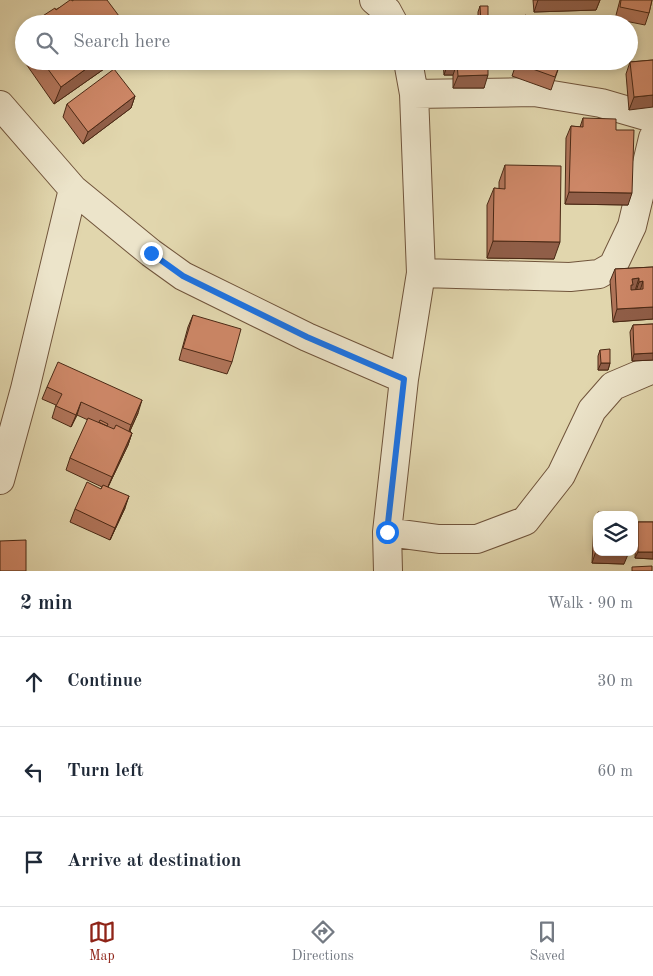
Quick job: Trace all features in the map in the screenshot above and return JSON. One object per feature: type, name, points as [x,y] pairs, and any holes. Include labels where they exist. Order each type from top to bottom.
[{"type":"street","points":[[374,0],[389,15]]},
{"type":"street","points":[[388,571],[387,532],[404,379],[421,273],[414,94],[410,70]]},
{"type":"street","points":[[414,94],[534,92],[601,103],[653,118]]},
{"type":"street","points":[[0,105],[73,189],[151,253],[183,276],[307,337],[404,379]]},
{"type":"street","points":[[421,273],[570,278],[599,274],[613,266],[632,226],[653,138]]},
{"type":"street","points":[[0,480],[25,390],[73,189]]},
{"type":"street","points":[[387,532],[439,539],[477,539],[524,521],[561,475],[592,410],[613,386],[653,369]]},
{"type":"building","points":[[70,0],[107,0],[118,15],[44,15],[55,8],[56,10]]},
{"type":"building","points":[[621,0],[652,0],[649,13],[620,7]]},
{"type":"building","points":[[480,6],[488,6],[488,15],[480,15]]},
{"type":"building","points":[[653,60],[653,95],[634,97],[631,70],[638,70],[638,61]]},
{"type":"building","points":[[49,70],[85,70],[61,87]]},
{"type":"building","points":[[113,70],[115,70],[135,96],[88,132],[67,104]]},
{"type":"building","points":[[458,70],[488,70],[488,75],[458,76]]},
{"type":"building","points":[[536,70],[558,70],[555,77]]},
{"type":"building","points":[[583,118],[616,119],[616,130],[634,130],[632,193],[569,192],[571,126],[583,127]]},
{"type":"building","points":[[505,165],[561,166],[560,242],[493,241],[494,188],[505,189]]},
{"type":"building","points":[[653,267],[653,307],[617,309],[615,269]],"holes":[[[639,278],[639,282],[643,281],[643,289],[631,290],[631,285],[633,285],[632,279]]]},
{"type":"building","points":[[193,315],[241,329],[232,362],[183,348]]},
{"type":"building","points":[[653,324],[653,353],[634,354],[633,325]]},
{"type":"building","points":[[610,349],[610,363],[601,363],[600,350]]},
{"type":"building","points":[[58,362],[142,400],[131,425],[81,402],[76,415],[56,406],[62,394],[47,387]]},
{"type":"building","points":[[88,418],[114,429],[116,425],[132,433],[112,477],[70,458]]},
{"type":"building","points":[[100,420],[108,424],[107,426],[99,422]]},
{"type":"building","points":[[87,482],[101,489],[103,485],[129,496],[115,528],[75,509]]},
{"type":"building","points":[[638,522],[653,522],[653,552],[638,552]]},
{"type":"building","points":[[26,540],[26,571],[0,571],[0,541]]},
{"type":"building","points":[[652,566],[652,571],[632,571],[632,567]]},
{"type":"route","points":[[151,253],[183,276],[307,337],[404,379],[387,532]]}]
